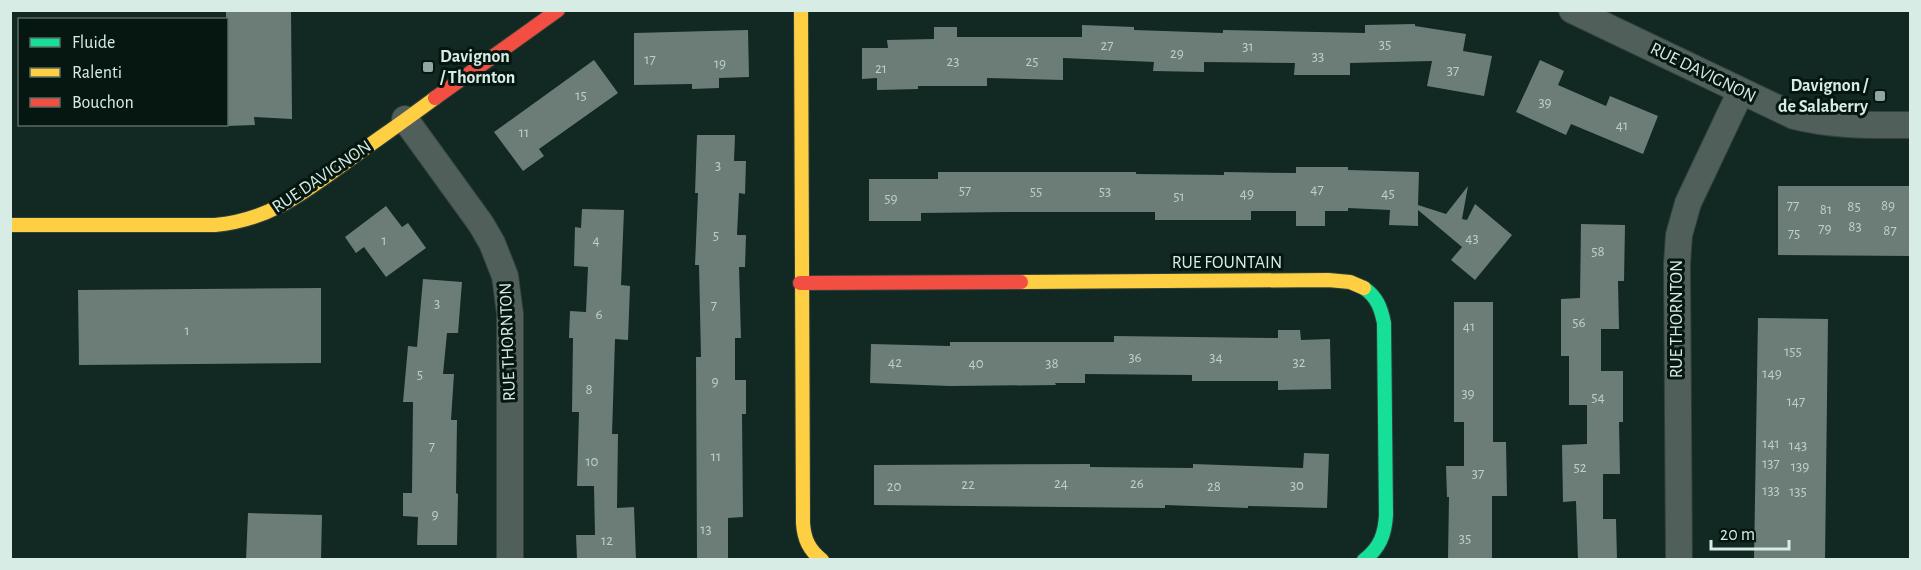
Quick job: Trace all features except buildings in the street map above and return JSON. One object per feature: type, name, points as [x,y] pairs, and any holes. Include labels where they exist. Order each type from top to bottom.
[{"type":"street","name":"RUE DAVIGNON","points":[[10,225],[176,226],[230,224],[254,219],[274,211],[299,196],[558,10]]},
{"type":"street","points":[[801,10],[802,522],[807,544],[812,552],[822,560]]},
{"type":"street","name":"RUE DAVIGNON","points":[[1572,10],[1778,109],[1808,120],[1839,124],[1911,125]]},
{"type":"street","name":"RUE THORNTON","points":[[1679,560],[1677,287],[1679,235],[1682,220],[1695,187],[1741,91]]},
{"type":"street","name":"RUE THORNTON","points":[[405,119],[481,224],[500,258],[505,276],[510,314],[510,560]]},
{"type":"street","name":"RUE FOUNTAIN","points":[[800,282],[1328,280],[1352,282],[1362,286],[1379,301],[1384,323],[1385,528],[1377,549],[1364,560]]},
{"type":"traffic: fast","points":[[1364,288],[1378,303],[1384,323],[1386,515],[1381,540],[1364,560]]},
{"type":"traffic: slow","points":[[801,10],[803,523],[808,544],[822,560]]},
{"type":"traffic: slow","points":[[10,225],[215,225],[254,217],[287,202],[318,183],[435,98]]},
{"type":"traffic: slow","points":[[1021,282],[1328,280],[1350,282],[1364,288]]},
{"type":"traffic: jam","points":[[435,98],[558,10]]},
{"type":"traffic: jam","points":[[800,283],[1021,282]]},
{"type":"place","name":"Davignon / Thornton","points":[[428,67]]},
{"type":"place","name":"Davignon / de Salaberry","points":[[1880,96]]}]
